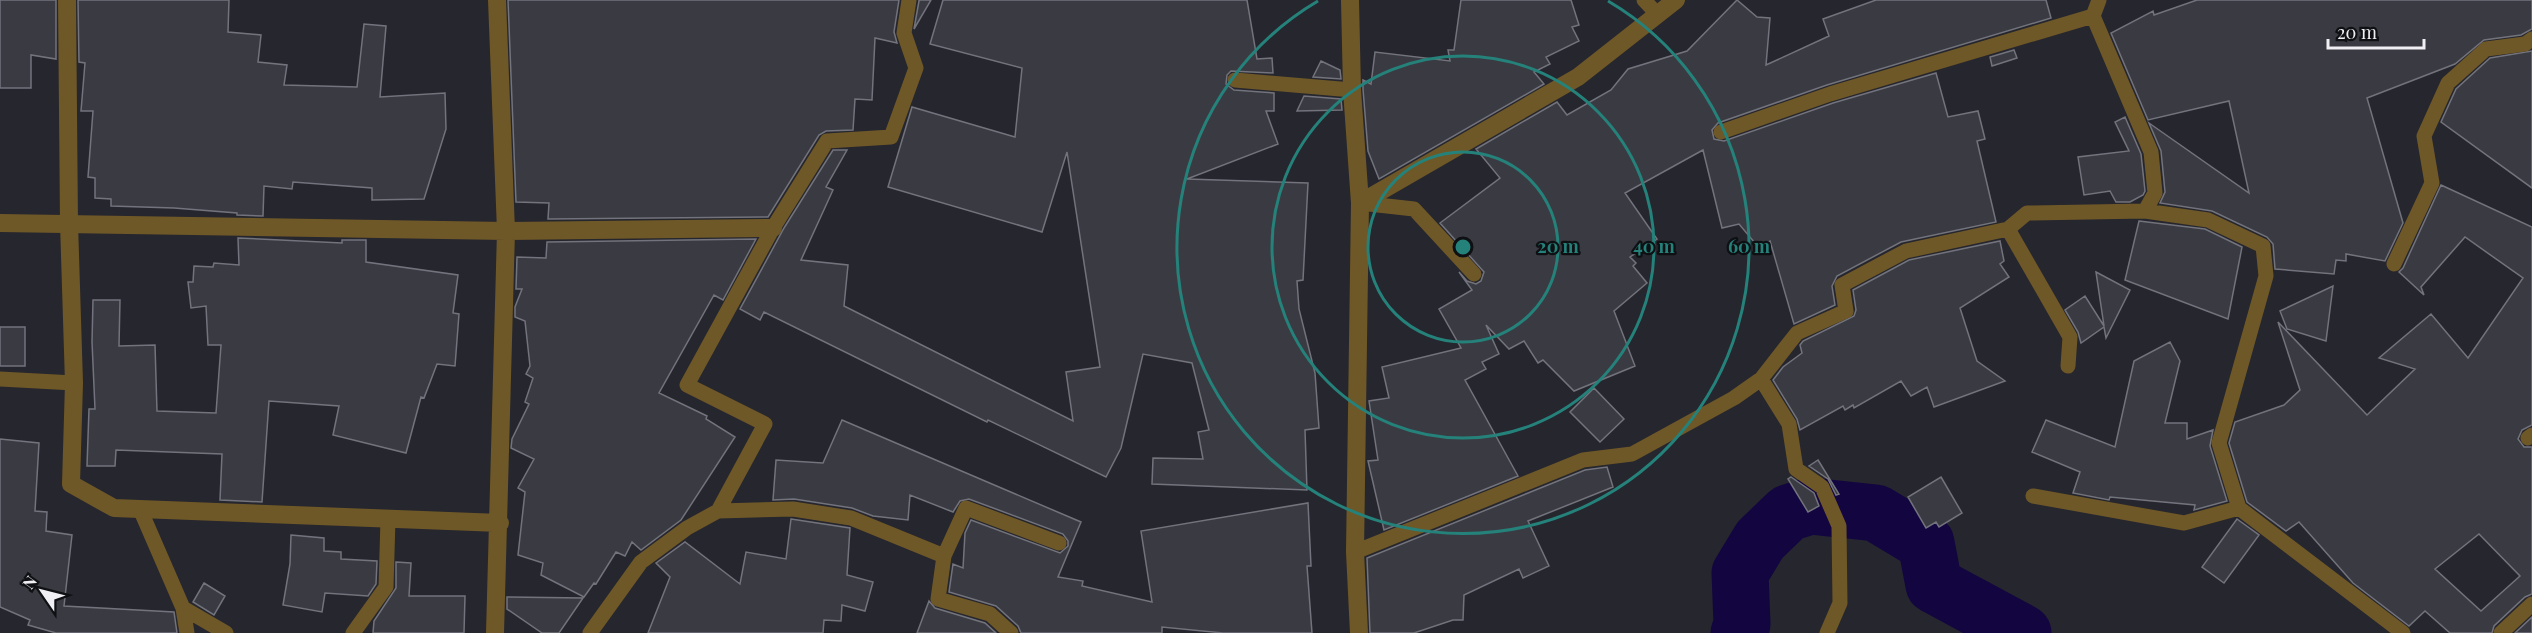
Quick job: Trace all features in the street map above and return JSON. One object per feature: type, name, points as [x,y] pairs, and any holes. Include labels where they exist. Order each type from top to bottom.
[{"type":"street","points":[[67,0],[69,223],[74,383],[71,484],[114,508],[500,523]]},
{"type":"street","points":[[495,633],[500,523],[506,231],[497,0]]},
{"type":"street","points":[[1350,0],[1352,90],[1360,203],[1355,552],[1359,633]]},
{"type":"street","points":[[1360,203],[1578,77],[1676,0]]},
{"type":"street","points":[[0,223],[506,231],[773,228]]},
{"type":"lane","points":[[718,511],[765,424],[687,385],[773,228],[827,141],[891,137],[916,68],[904,33],[909,0]]},
{"type":"lane","points":[[1644,0],[1657,14]]},
{"type":"lane","points":[[2099,0],[2093,16],[2151,152],[2155,193],[2145,211]]},
{"type":"lane","points":[[1720,132],[1830,94],[2093,16]]},
{"type":"lane","points":[[2394,264],[2432,183],[2424,136],[2448,83],[2486,49],[2525,44],[2532,39]]},
{"type":"lane","points":[[1235,80],[1352,90]]},
{"type":"lane","points":[[1360,203],[1414,209],[1474,274]]},
{"type":"lane","points":[[1355,552],[1583,460],[1632,454],[1734,399],[1761,379],[1797,333],[1846,311],[1842,285],[1906,251],[2008,229],[2027,213],[2145,211],[2208,220],[2263,246],[2266,276],[2219,443],[2239,508],[2403,633]]},
{"type":"lane","points":[[2008,229],[2070,337],[2068,366]]},
{"type":"lane","points":[[0,379],[74,383]]},
{"type":"lane","points":[[1761,379],[1789,424],[1796,469],[1821,487],[1839,526],[1840,603],[1827,633]]},
{"type":"lane","points":[[2033,496],[2184,523],[2239,508]]},
{"type":"lane","points":[[1011,633],[990,614],[938,599],[944,556],[966,508],[1059,543]]},
{"type":"lane","points":[[140,509],[183,608],[188,633]]},
{"type":"lane","points":[[590,633],[641,562],[687,528],[718,511],[793,509],[851,518],[944,556]]},
{"type":"lane","points":[[353,633],[386,587],[388,519]]},
{"type":"lane","points":[[2500,633],[2532,604]]},
{"type":"lane","points":[[183,608],[226,633]]},
{"type":"building","points":[[0,0],[56,0],[56,59],[31,55],[31,88],[0,88]]},
{"type":"building","points":[[78,0],[229,0],[228,32],[261,35],[258,62],[287,65],[284,85],[357,87],[364,24],[386,26],[380,97],[445,93],[446,129],[424,199],[372,200],[372,188],[293,182],[292,189],[264,186],[263,216],[174,208],[111,206],[111,199],[95,198],[95,178],[88,177],[93,111],[81,111],[85,63],[79,62]]},
{"type":"building","points":[[508,0],[899,0],[894,32],[897,43],[875,38],[872,100],[855,99],[853,130],[826,131],[819,135],[768,217],[548,219],[549,203],[516,202]]},
{"type":"building","points":[[931,0],[914,29],[919,1]]},
{"type":"building","points":[[943,0],[1247,0],[1257,59],[1272,58],[1273,73],[1231,71],[1227,75],[1226,84],[1234,90],[1274,93],[1274,111],[1266,111],[1278,144],[1187,179],[1308,183],[1303,280],[1297,281],[1299,309],[1315,373],[1319,428],[1305,430],[1307,490],[1152,484],[1153,458],[1203,459],[1198,432],[1209,430],[1192,363],[1143,354],[1121,448],[1106,477],[988,420],[987,422],[764,312],[760,320],[740,309],[784,228],[833,150],[847,150],[826,187],[833,190],[801,260],[848,265],[844,306],[1073,421],[1066,372],[1100,367],[1067,152],[1042,232],[888,187],[912,107],[1015,137],[1022,68],[930,44]]},
{"type":"building","points":[[1461,0],[1571,0],[1579,25],[1572,27],[1579,41],[1546,57],[1550,64],[1534,72],[1544,84],[1379,179],[1368,151],[1363,89],[1363,80],[1371,84],[1375,52],[1450,61],[1448,50],[1454,50]]},
{"type":"building","points":[[1737,0],[1757,17],[1770,18],[1766,65],[1829,36],[1823,19],[1876,0],[2046,0],[2051,18],[1827,85],[1718,123],[1712,130],[1714,139],[1724,141],[1833,103],[1936,73],[1948,117],[1978,111],[1985,139],[1977,141],[1996,222],[1901,242],[1837,276],[1832,286],[1835,305],[1794,324],[1770,241],[1760,249],[1739,224],[1722,228],[1703,150],[1625,193],[1657,239],[1630,257],[1636,263],[1633,266],[1647,283],[1614,311],[1635,366],[1574,391],[1543,360],[1538,363],[1524,341],[1509,349],[1486,325],[1499,354],[1482,362],[1486,369],[1465,380],[1518,476],[1384,530],[1368,461],[1378,460],[1369,401],[1389,398],[1382,367],[1461,348],[1439,309],[1472,290],[1459,272],[1467,281],[1476,284],[1481,281],[1484,272],[1440,223],[1500,178],[1476,149],[1557,102],[1567,115],[1611,90],[1628,69],[1687,51]]},
{"type":"building","points":[[2197,0],[2532,0],[2532,29],[2521,35],[2484,40],[2455,64],[2367,98],[2403,223],[2385,261],[2346,254],[2346,261],[2336,260],[2334,274],[2275,269],[2273,244],[2267,237],[2212,211],[2160,203],[2165,192],[2161,151],[2149,123],[2249,193],[2229,101],[2148,120],[2111,33],[2153,11],[2154,15]]},
{"type":"building","points":[[2014,50],[2017,58],[1992,66],[1990,57]]},
{"type":"building","points":[[2532,51],[2532,188],[2441,122],[2456,89],[2490,58]]},
{"type":"building","points":[[1321,61],[1340,70],[1341,79],[1313,77]]},
{"type":"building","points":[[1304,96],[1341,99],[1342,110],[1297,111]]},
{"type":"building","points":[[2125,117],[2141,154],[2145,191],[2143,195],[2130,202],[2116,202],[2110,191],[2084,195],[2078,157],[2129,151],[2115,122]]},
{"type":"building","points":[[2441,185],[2532,227],[2532,425],[2522,430],[2518,439],[2524,447],[2532,447],[2532,594],[2525,597],[2494,626],[2492,633],[2450,633],[2425,611],[2409,626],[2353,583],[2299,522],[2286,531],[2247,502],[2229,443],[2235,422],[2284,405],[2300,390],[2278,322],[2367,415],[2415,369],[2379,358],[2431,314],[2468,358],[2523,278],[2465,237],[2421,287],[2424,295],[2399,272],[2403,268]],"holes":[[[2479,534],[2520,576],[2481,611],[2435,569]]]},
{"type":"building","points":[[2139,221],[2205,229],[2242,247],[2228,319],[2125,280]]},
{"type":"building","points":[[238,238],[342,243],[342,240],[366,240],[366,262],[458,275],[453,313],[459,314],[455,366],[437,364],[424,398],[421,397],[406,453],[333,435],[339,406],[269,401],[262,502],[220,500],[222,454],[116,450],[115,466],[87,466],[89,409],[95,409],[93,300],[120,300],[119,346],[155,345],[157,411],[216,413],[221,345],[208,345],[206,306],[191,308],[188,282],[193,282],[194,266],[213,267],[214,263],[239,265]]},
{"type":"building","points":[[756,239],[723,300],[714,295],[659,393],[707,416],[706,419],[735,437],[681,520],[641,550],[632,542],[625,556],[616,552],[596,584],[594,583],[584,597],[541,575],[543,563],[518,555],[525,492],[518,488],[534,459],[511,448],[512,439],[529,404],[525,402],[533,378],[526,374],[530,366],[525,321],[515,317],[515,307],[522,289],[516,289],[517,257],[546,258],[547,242]]},
{"type":"building","points":[[2000,241],[2004,261],[2000,264],[2009,277],[1960,308],[1977,361],[2005,381],[1934,407],[1927,387],[1911,396],[1901,381],[1854,408],[1853,405],[1845,410],[1843,406],[1800,430],[1797,419],[1773,380],[1783,367],[1802,353],[1800,345],[1803,341],[1854,316],[1856,310],[1853,290],[1909,260]]},
{"type":"building","points":[[2096,272],[2130,290],[2106,338],[2104,327],[2081,343],[2078,332],[2065,310],[2085,296],[2104,326]]},
{"type":"building","points":[[2333,286],[2326,341],[2287,329],[2280,311]]},
{"type":"building","points":[[0,327],[25,327],[25,366],[0,366]]},
{"type":"building","points":[[2170,342],[2180,361],[2165,423],[2187,423],[2187,439],[2213,430],[2210,446],[2227,501],[2194,510],[2195,505],[2110,497],[2109,500],[2073,493],[2080,472],[2032,452],[2046,420],[2115,447],[2134,361]]},
{"type":"building","points":[[1594,388],[1624,419],[1600,442],[1570,412]]},
{"type":"building","points":[[842,420],[1081,522],[1058,577],[1083,581],[1082,586],[1152,602],[1141,531],[1308,503],[1311,566],[1307,566],[1312,633],[1223,633],[1162,627],[1162,633],[1021,633],[1018,626],[996,606],[949,592],[953,564],[963,568],[965,533],[971,520],[1060,553],[1068,546],[1068,541],[1063,534],[969,499],[960,501],[953,512],[910,495],[908,520],[873,516],[852,508],[794,499],[773,500],[776,460],[823,463]]},
{"type":"building","points":[[0,439],[39,443],[35,511],[47,512],[46,531],[72,535],[64,606],[174,612],[177,633],[56,633],[28,625],[30,620],[0,607]]},
{"type":"building","points":[[1818,460],[1839,494],[1836,495],[1828,479],[1809,466]]},
{"type":"building","points":[[1607,467],[1613,487],[1528,521],[1549,566],[1523,578],[1519,569],[1464,595],[1463,620],[1453,620],[1414,633],[1370,633],[1367,558],[1585,470]]},
{"type":"building","points":[[1791,477],[1814,493],[1819,506],[1808,512],[1788,479]]},
{"type":"building","points":[[1941,477],[1962,513],[1939,527],[1936,522],[1926,528],[1908,497]]},
{"type":"building","points":[[791,519],[850,528],[847,575],[873,582],[865,611],[842,605],[841,621],[824,620],[823,633],[648,633],[670,577],[656,563],[685,542],[740,584],[746,552],[786,559]]},
{"type":"building","points":[[2237,519],[2259,535],[2224,583],[2202,567]]},
{"type":"building","points":[[291,535],[324,538],[324,551],[341,552],[341,559],[377,561],[376,584],[368,596],[325,593],[322,612],[283,605],[290,564]]},
{"type":"building","points":[[396,562],[411,563],[409,596],[465,596],[464,633],[373,633],[374,621],[396,588]]},
{"type":"building","points":[[204,583],[225,596],[214,615],[193,602]]},
{"type":"building","points":[[507,597],[583,598],[559,633],[542,633],[507,609]]},
{"type":"building","points":[[929,601],[935,608],[985,623],[996,633],[917,633]]},
{"type":"building","points":[[2532,617],[2532,633],[2515,633]]},
{"type":"waterway","points":[[1739,633],[1742,624],[1740,573],[1760,540],[1788,513],[1810,506],[1876,513],[1926,543],[1934,585],[2023,633]]}]
